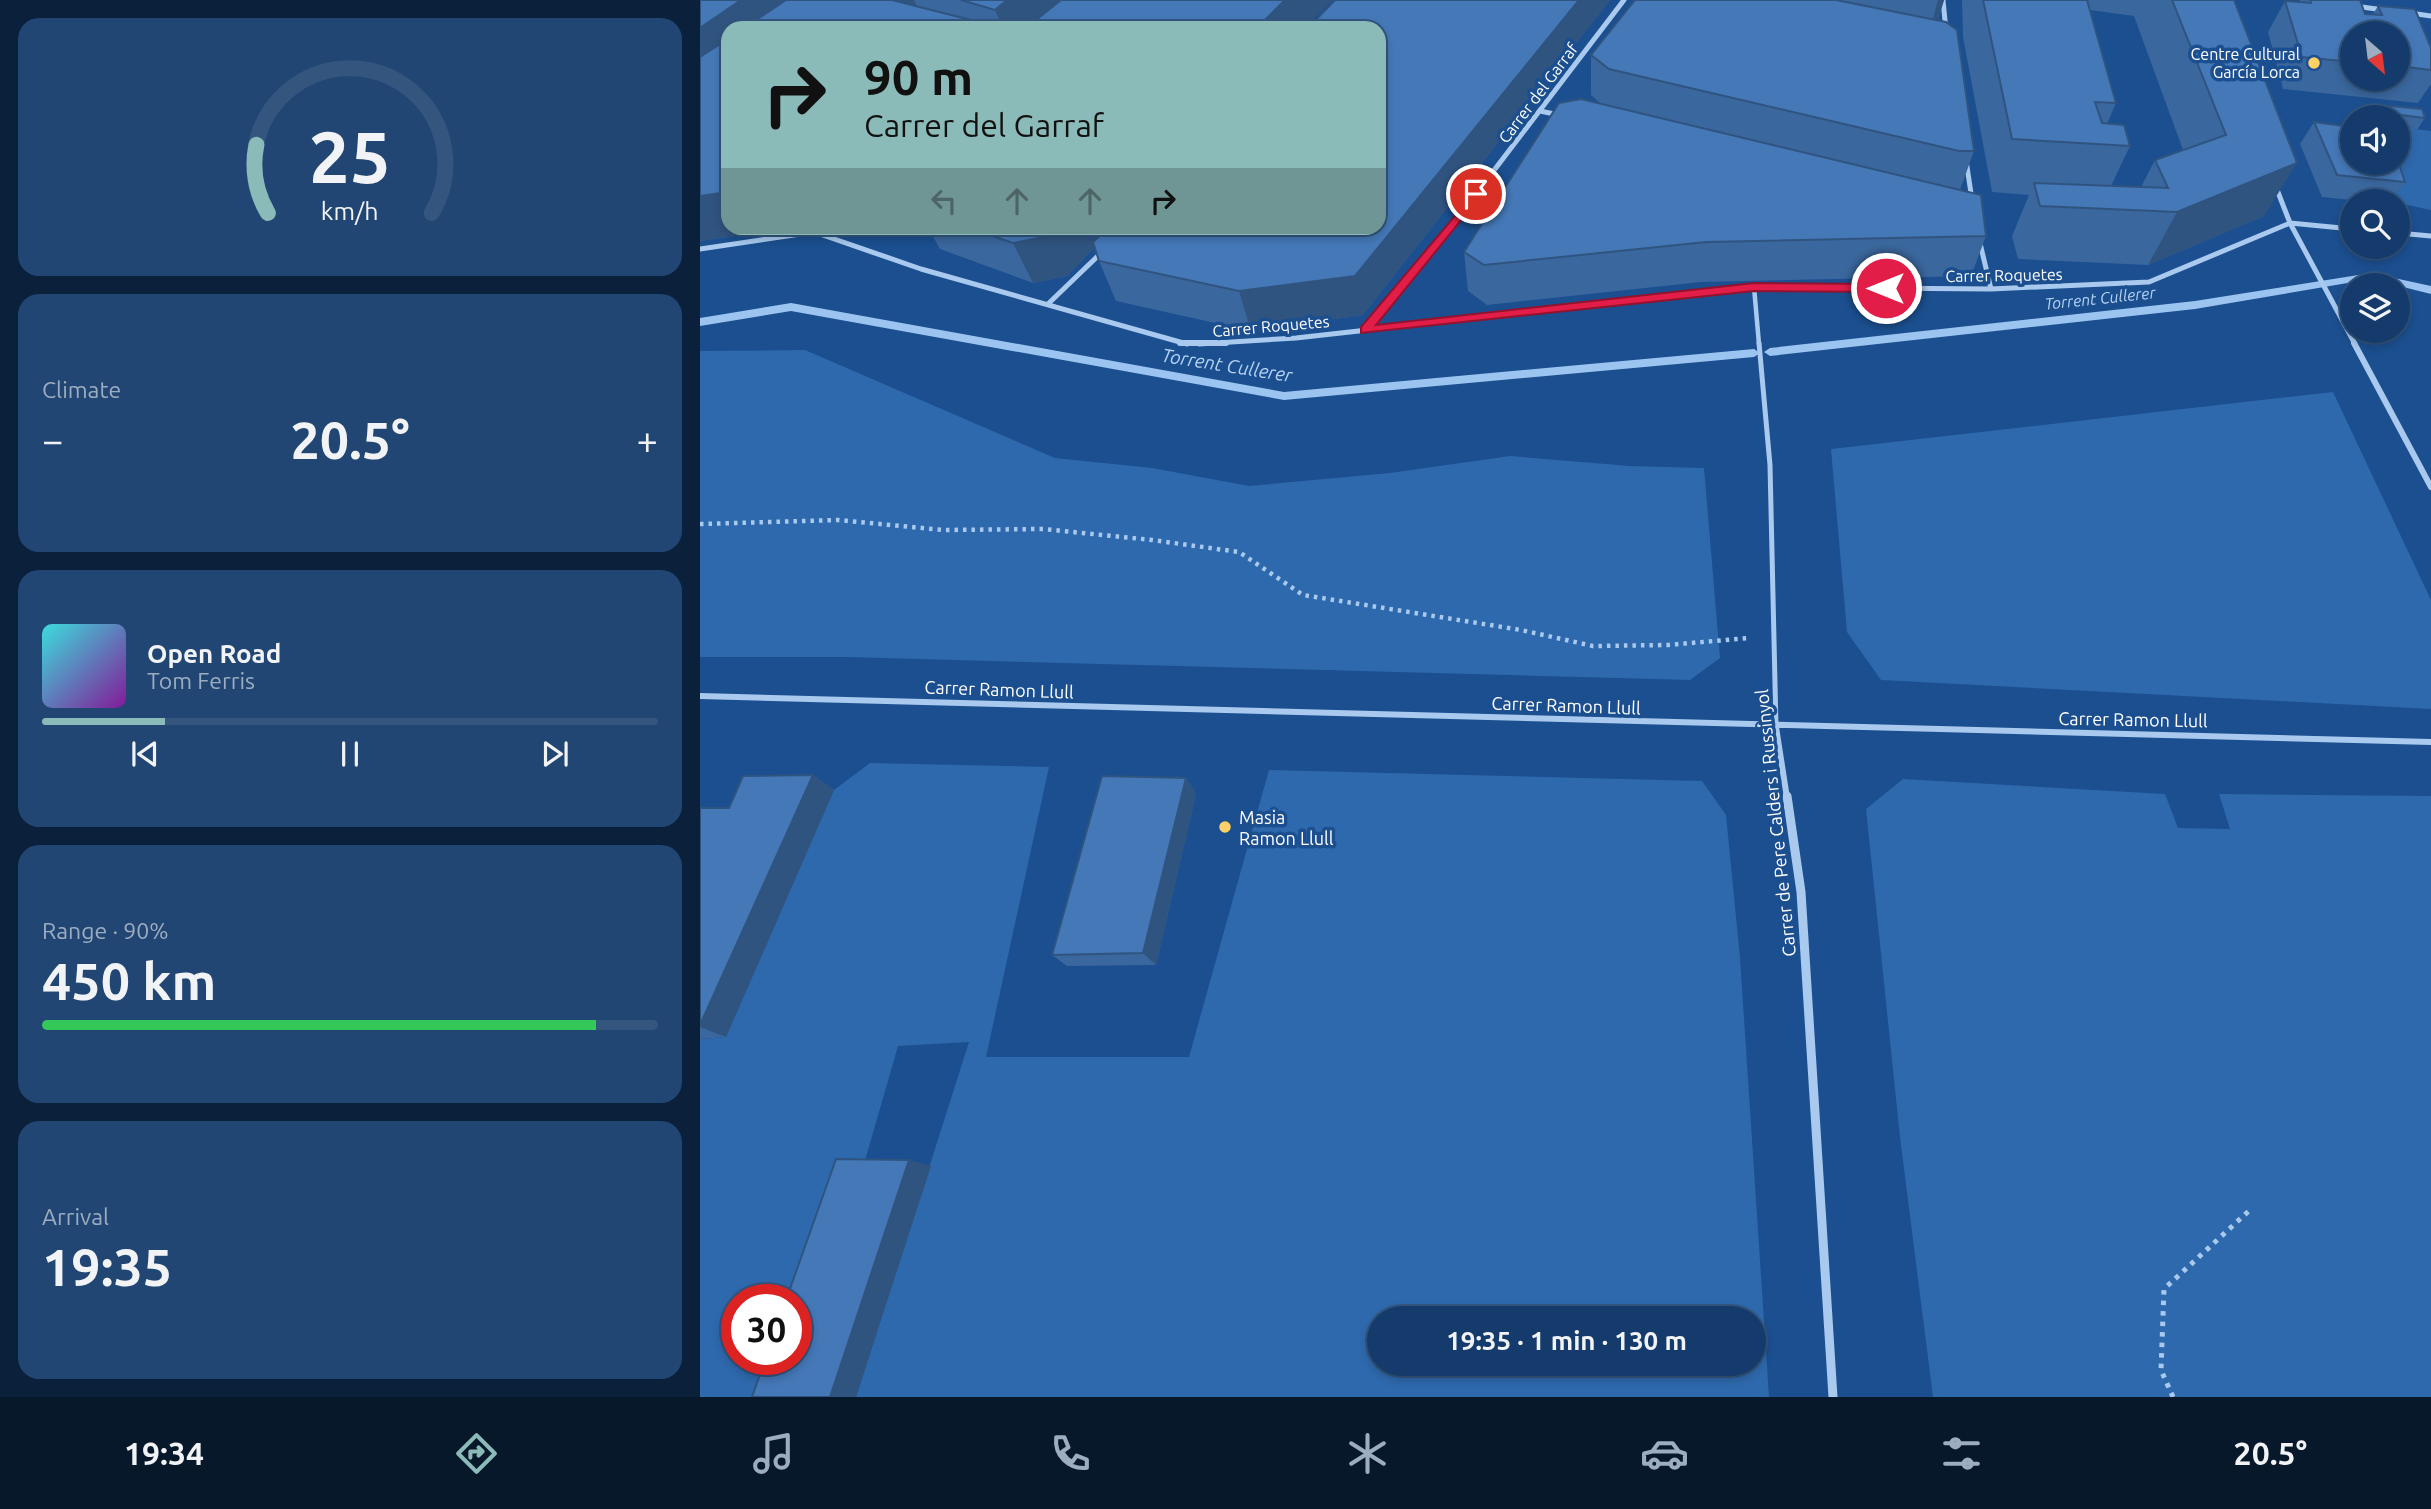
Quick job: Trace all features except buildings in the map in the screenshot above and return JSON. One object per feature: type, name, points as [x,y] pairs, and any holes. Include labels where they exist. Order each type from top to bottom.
[{"type":"street","name":"Carrer del Garraf","points":[[1365,330],[1444,236],[1624,0]]},
{"type":"street","points":[[1942,0],[1948,41]]},
{"type":"street","points":[[2349,5],[2390,11]]},
{"type":"street","points":[[2404,13],[2431,16]]},
{"type":"street","points":[[1539,111],[1567,117]]},
{"type":"street","points":[[1964,149],[1972,204]]},
{"type":"street","points":[[2271,173],[2290,223],[2431,487]]},
{"type":"street","name":"Carrer Roquetes","points":[[829,235],[921,269],[1189,345],[1365,330],[1754,287],[1991,289],[2149,282],[2290,223],[2340,228]]},
{"type":"street","points":[[1977,229],[1991,289]]},
{"type":"street","points":[[2410,234],[2431,236]]},
{"type":"street","name":"Carrer Roquetes","points":[[700,249],[785,235]]},
{"type":"street","points":[[1048,304],[1108,247]]},
{"type":"street","name":"Carrer de Pere Calders i Russinyol","points":[[1754,287],[1770,465],[1776,727],[1801,892],[1833,1397]]},
{"type":"street","name":"Carrer Ramon Llull","points":[[700,696],[1776,727],[2431,742]]},
{"type":"path","points":[[700,524],[838,520],[943,530],[1043,529],[1152,540],[1239,552],[1303,595],[1521,630],[1593,646],[1668,645],[1773,636]]},
{"type":"path","points":[[2173,1397],[2161,1370],[2164,1289],[2252,1208]]},
{"type":"shaded area","points":[[2410,128],[2431,131],[2431,210],[2410,206],[2410,189],[2391,189],[2395,175],[2410,175]]},
{"type":"shaded area","points":[[805,350],[1055,458],[1152,468],[1249,486],[1390,473],[1510,456],[1630,466],[1704,468],[1720,658],[1690,680],[845,657],[700,657],[700,351]]},
{"type":"shaded area","points":[[2333,392],[2431,600],[2431,709],[1881,680],[1847,632],[1831,449]]},
{"type":"shaded area","points":[[870,763],[1049,767],[986,1057],[1189,1057],[1269,770],[1702,781],[1726,815],[1740,958],[1763,1306],[1367,1306],[1367,1376],[1766,1376],[1766,1352],[1769,1397],[856,1397],[969,1042],[898,1046],[864,1164],[804,1284],[721,1284],[721,1375],[790,1375],[782,1397],[700,1397],[700,1039],[726,1037],[834,790]]},
{"type":"shaded area","points":[[1903,779],[2165,794],[2178,828],[2230,829],[2219,794],[2431,796],[2431,1397],[1933,1397],[1900,1137],[1866,809]]},
{"type":"waterway","name":"Torrent Cullerer","points":[[1770,352],[2195,305],[2371,276],[2431,290]]},
{"type":"waterway","name":"Torrent Cullerer","points":[[700,322],[791,307],[1284,396],[1754,353]]},
{"type":"place","name":"Centre Cultural García Lorca","points":[[2314,63]]},
{"type":"place","name":"Masia Ramon Llull","points":[[1225,827]]},
{"type":"route","points":[[1476,194],[1365,330],[1754,287],[1886,288]]}]
